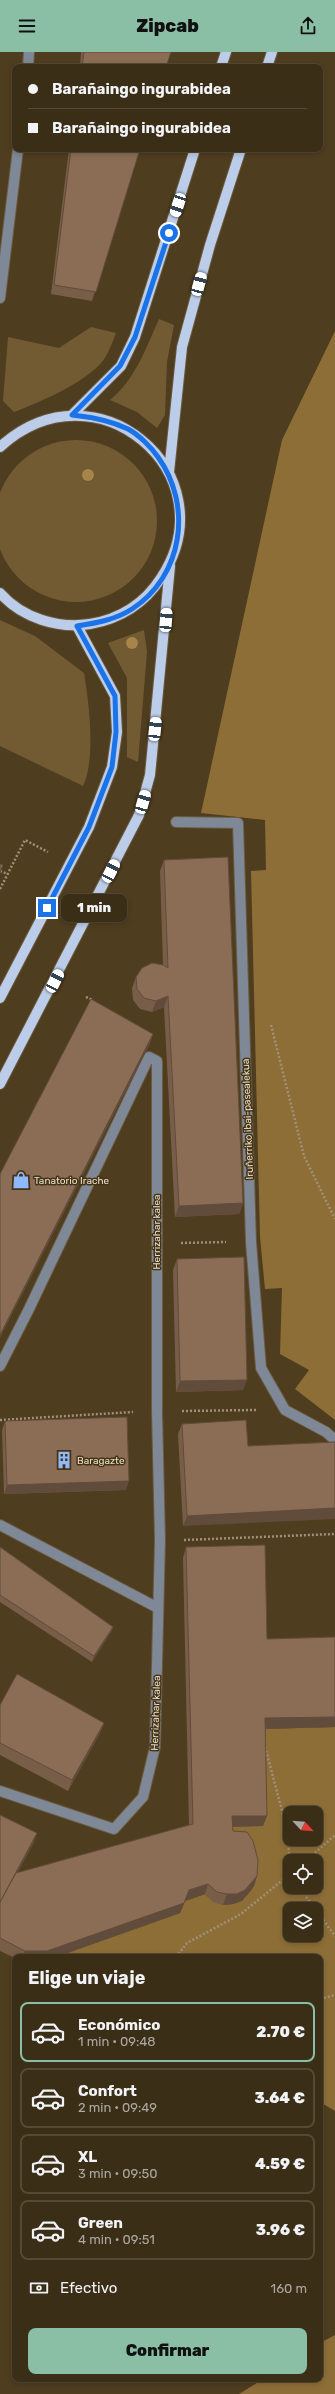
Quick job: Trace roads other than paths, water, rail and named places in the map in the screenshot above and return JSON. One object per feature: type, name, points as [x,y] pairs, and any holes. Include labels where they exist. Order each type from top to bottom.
[{"type":"main road","points":[[222,64],[226,52]]},
{"type":"main road","points":[[268,64],[272,52]]},
{"type":"main road","points":[[72,415],[120,366],[135,337],[194,152]]},
{"type":"main road","points":[[169,472],[182,347],[210,244],[240,152]]},
{"type":"main road","points":[[0,447],[16,433],[42,420],[72,415],[101,418],[129,429],[152,448],[169,472],[179,503],[179,535],[170,566],[150,776],[139,816],[0,1084]]},
{"type":"main road","points":[[0,593],[9,604],[41,621],[77,626],[106,622],[132,609],[154,590],[170,566]]},
{"type":"main road","points":[[0,998],[89,827],[112,767],[116,732],[115,696],[77,626]]},
{"type":"street","points":[[28,64],[29,52]]},
{"type":"street","points":[[0,298],[18,152]]},
{"type":"street","name":"Iruñerriko ibai-pasealekua","points":[[176,822],[238,823],[251,1242],[261,1368],[285,1410],[326,1432],[335,1440]]},
{"type":"street","name":"Herrizahar kalea","points":[[0,1366],[30,1309],[150,1057],[157,1061],[157,1411],[160,1540],[155,1747],[143,1797],[114,1829],[0,1791]]},
{"type":"street","points":[[0,1525],[158,1608]]},
{"type":"place","name":"Tanatorio Irache","points":[[21,1180]]},
{"type":"place","name":"Baragazte","points":[[64,1460]]}]
